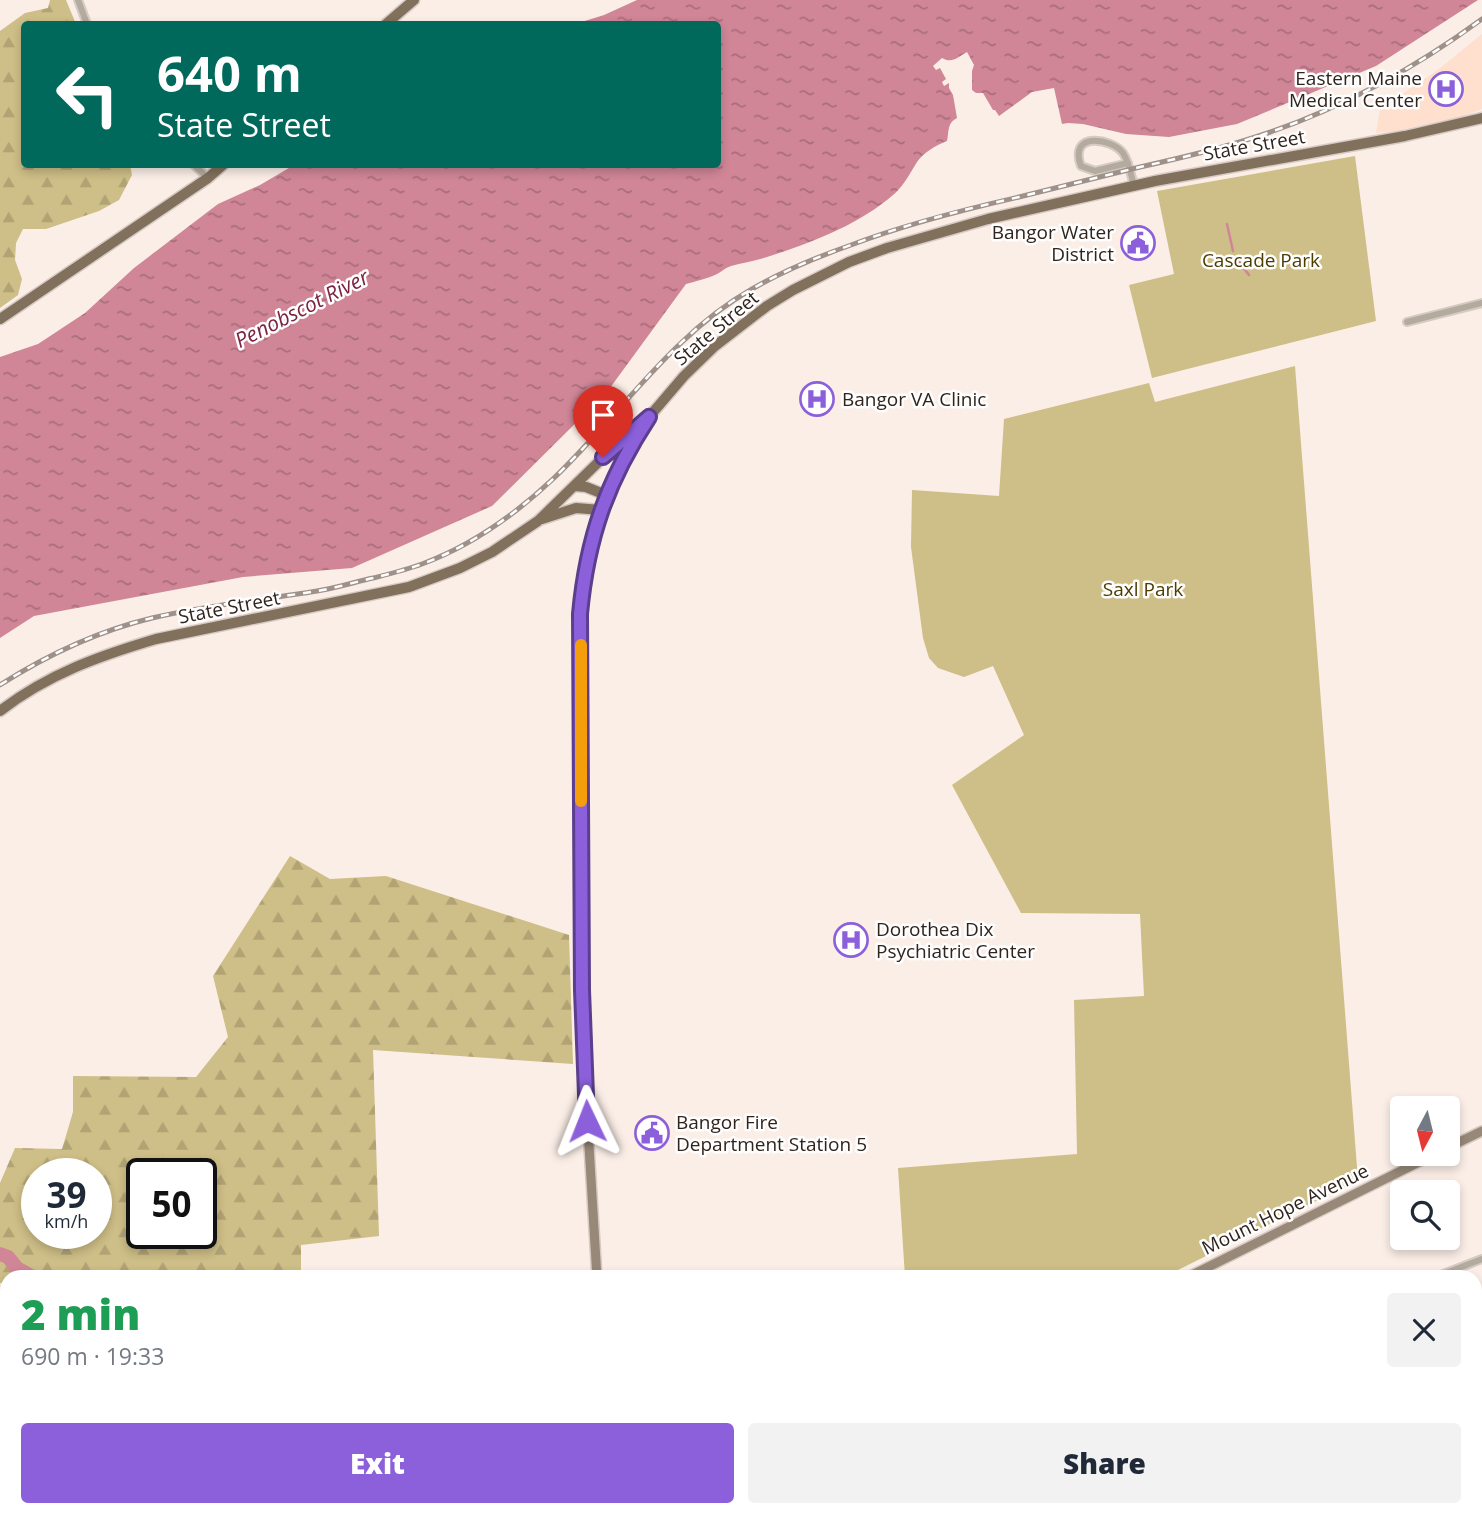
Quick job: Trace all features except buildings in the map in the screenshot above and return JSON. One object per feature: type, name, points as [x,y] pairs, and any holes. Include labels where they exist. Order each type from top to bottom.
[{"type":"main road","points":[[390,21],[414,0]]},
{"type":"main road","name":"State Street","points":[[0,711],[62,672],[132,646],[409,587],[460,568],[492,552],[538,521],[618,443],[649,417],[684,376],[715,346],[793,289],[862,257],[951,229],[1134,186],[1405,136],[1482,118]]},
{"type":"main road","points":[[0,319],[219,168]]},
{"type":"main road","points":[[597,1270],[582,990],[580,614],[591,541],[606,495],[627,452],[649,417]]},
{"type":"main road","points":[[574,486],[606,495]]},
{"type":"main road","points":[[538,521],[576,508],[601,510]]},
{"type":"main road","points":[[1460,1142],[1482,1131]]},
{"type":"main road","name":"Mount Hope Avenue","points":[[1202,1270],[1411,1166]]},
{"type":"street","points":[[78,0],[86,21]]},
{"type":"street","points":[[1128,163],[1095,171],[1081,166],[1077,152],[1084,142],[1115,145],[1128,163],[1134,186]]},
{"type":"street","points":[[197,168],[208,178]]},
{"type":"street","points":[[1407,322],[1482,303]]},
{"type":"street","points":[[1454,1270],[1482,1259]]},
{"type":"shaded area","name":"Eastern Maine Medical Center","points":[[1482,34],[1482,109],[1464,116],[1376,133],[1380,109],[1439,69]]},
{"type":"green space","points":[[50,0],[66,0],[75,21],[21,21],[21,168],[131,168],[132,175],[119,200],[99,211],[46,229],[23,229],[16,243],[15,260],[22,279],[18,295],[0,308],[0,31],[25,13],[48,8]]},
{"type":"green space","name":"Cascade Park","points":[[1355,156],[1376,321],[1152,378],[1129,285],[1174,274],[1157,191]]},
{"type":"green space","name":"Saxl Park","points":[[1295,366],[1358,1180],[1178,1270],[905,1270],[898,1168],[1077,1154],[1074,1000],[1144,996],[1140,914],[1021,913],[952,785],[1024,735],[993,666],[964,677],[938,668],[929,658],[923,638],[911,547],[912,490],[999,496],[1004,419],[1149,383],[1155,402]]},
{"type":"green space","points":[[290,856],[330,879],[386,876],[569,935],[573,1064],[373,1050],[379,1236],[301,1245],[301,1270],[0,1270],[0,1183],[15,1148],[62,1149],[73,1112],[73,1076],[196,1077],[228,1037],[213,976]]},
{"type":"water","name":"Penobscot River","points":[[637,0],[1478,0],[1376,66],[1237,124],[1169,137],[1126,134],[1083,124],[1062,124],[1054,88],[1032,92],[999,116],[983,93],[972,90],[974,65],[967,52],[952,60],[942,58],[933,66],[936,70],[940,68],[946,79],[942,82],[944,86],[949,83],[957,118],[950,125],[947,141],[923,155],[897,191],[874,210],[830,234],[783,252],[731,266],[713,276],[686,284],[607,392],[492,506],[352,568],[243,577],[34,616],[0,638],[0,357],[38,344],[85,313],[134,268],[218,204],[289,168],[721,168],[721,21],[585,21]]},
{"type":"waterway","points":[[1227,224],[1233,251]]},
{"type":"waterway","points":[[1236,258],[1249,275]]},
{"type":"waterway","points":[[0,1254],[8,1257],[21,1270]]},
{"type":"railway","points":[[0,685],[73,645],[132,623],[193,610],[331,588],[404,570],[440,557],[492,528],[524,504],[578,454],[647,377],[696,329],[723,308],[776,276],[826,254],[913,224],[1207,151],[1278,130],[1369,90],[1427,57],[1482,19]]},
{"type":"slow traffic","points":[[581,645],[581,801]]},
{"type":"place","name":"Eastern Maine Medical Center","points":[[1446,89]]},
{"type":"place","name":"Bangor Water District","points":[[1138,243]]},
{"type":"place","name":"Bangor VA Clinic","points":[[817,399]]},
{"type":"place","name":"Dorothea Dix Psychiatric Center","points":[[851,940]]},
{"type":"place","name":"Bangor Fire Department Station 5","points":[[652,1133]]},
{"type":"route","points":[[587,1121],[582,990],[580,614],[591,541],[604,501],[632,442],[649,417],[603,457]]}]
